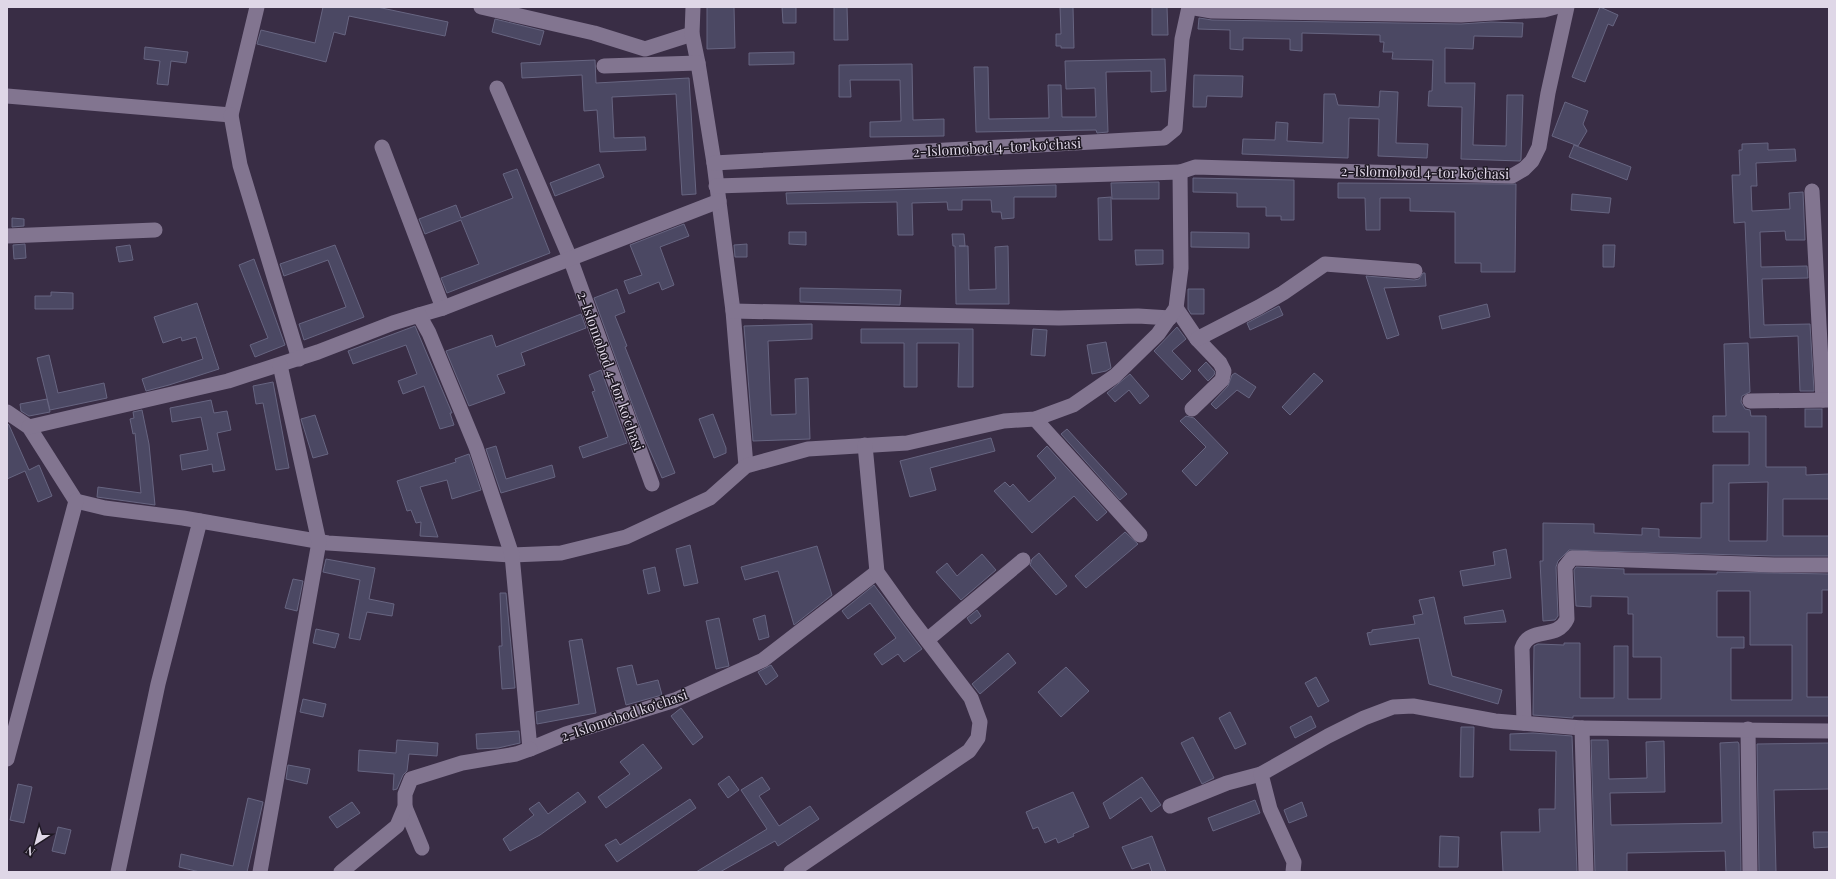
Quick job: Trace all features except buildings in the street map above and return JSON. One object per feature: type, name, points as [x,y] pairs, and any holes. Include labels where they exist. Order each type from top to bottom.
[{"type":"street","points":[[257,7],[231,115],[240,165],[299,359]]},
{"type":"street","points":[[482,7],[594,32],[645,49],[692,34]]},
{"type":"street","points":[[694,7],[692,34],[714,163],[733,311],[746,466]]},
{"type":"street","points":[[1189,7],[1212,11],[1461,15],[1544,10],[1556,7]]},
{"type":"street","name":"2-Islomobod 4-tor koʻchasi","points":[[714,163],[1164,138],[1176,129],[1182,39],[1189,7]]},
{"type":"street","name":"2-Islomobod 4-tor koʻchasi","points":[[716,186],[1180,172],[1195,168],[1512,176],[1524,169],[1532,161],[1539,146],[1548,93],[1567,7]]},
{"type":"street","points":[[604,66],[698,64]]},
{"type":"street","name":"2-Islomobod 4-tor koʻchasi","points":[[497,88],[570,258],[652,484]]},
{"type":"street","points":[[7,96],[231,115]]},
{"type":"street","points":[[382,147],[443,308]]},
{"type":"street","points":[[7,412],[29,427],[76,501],[105,508],[200,521],[319,542],[512,555],[561,553],[626,537],[710,498],[746,466],[808,449],[907,443],[1004,421],[1035,419],[1073,405],[1115,376],[1158,334],[1175,308],[1181,268],[1180,172]]},
{"type":"street","points":[[1750,401],[1826,400],[1812,191]]},
{"type":"street","points":[[29,427],[228,381],[299,359],[393,323],[443,308],[719,201]]},
{"type":"street","points":[[7,236],[155,230]]},
{"type":"street","points":[[1197,339],[1283,293],[1325,264],[1415,271]]},
{"type":"street","points":[[733,311],[1051,318],[1138,316],[1175,308]]},
{"type":"street","points":[[1175,308],[1197,339],[1220,363],[1224,371],[1222,380],[1192,409]]},
{"type":"street","points":[[419,315],[430,333],[476,447],[512,555],[530,749]]},
{"type":"street","points":[[260,872],[319,542],[280,365]]},
{"type":"street","points":[[1035,419],[1140,536]]},
{"type":"street","points":[[791,872],[969,751],[978,738],[980,722],[977,710],[971,698],[877,572],[865,445]]},
{"type":"street","points":[[7,760],[76,501]]},
{"type":"street","points":[[118,872],[158,684],[200,521]]},
{"type":"street","points":[[1524,723],[1522,648],[1524,641],[1530,636],[1554,631],[1564,626],[1567,619],[1565,566],[1572,558],[1774,565],[1829,565]]},
{"type":"street","points":[[927,640],[1023,560]]},
{"type":"street","name":"2-Islomobod koʻchasi","points":[[405,807],[404,794],[411,779],[462,763],[516,754],[566,734],[675,700],[763,660],[877,572]]},
{"type":"street","points":[[1170,806],[1227,783],[1261,774],[1328,736],[1364,718],[1393,707],[1413,706],[1495,721],[1582,728],[1829,731]]},
{"type":"street","points":[[1582,728],[1586,872]]},
{"type":"street","points":[[1748,730],[1750,872]]},
{"type":"street","points":[[1261,774],[1270,809],[1294,862],[1293,872]]},
{"type":"street","points":[[405,807],[422,848]]},
{"type":"street","points":[[341,872],[397,826],[405,807]]}]
